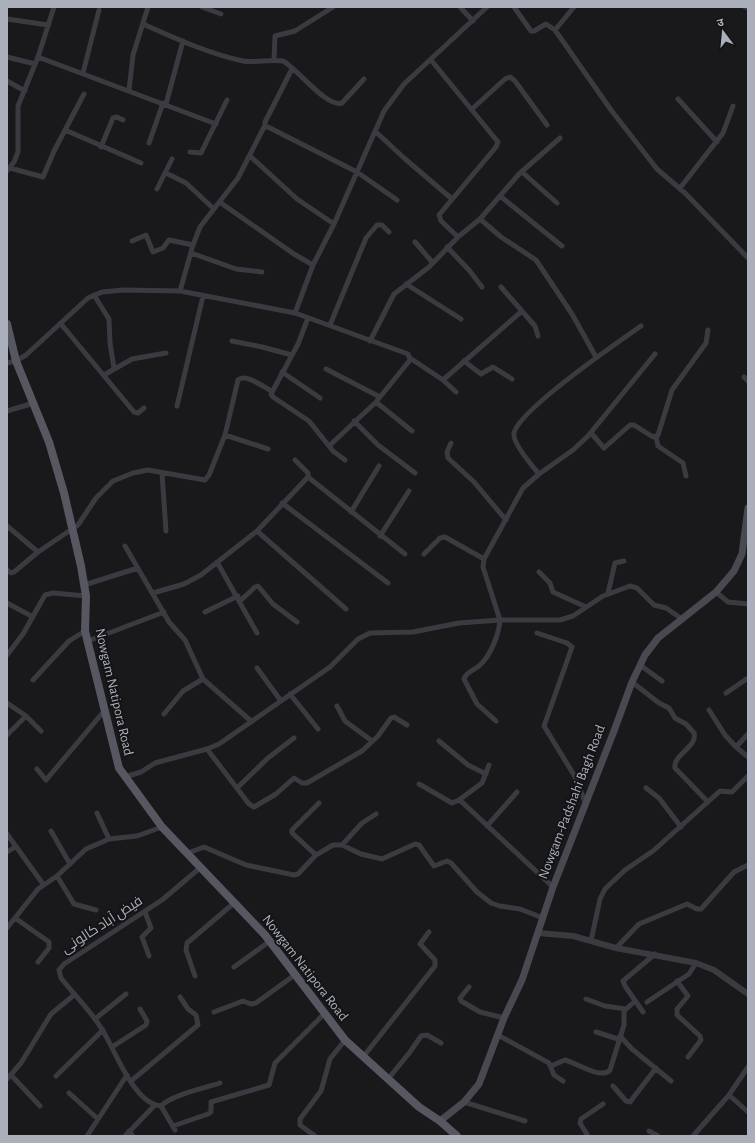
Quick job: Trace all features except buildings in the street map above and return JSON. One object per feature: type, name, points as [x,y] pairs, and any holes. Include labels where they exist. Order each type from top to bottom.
[{"type":"main road","name":"Nowgam Natipora Road","points":[[7,324],[16,361],[49,442],[72,530],[86,596],[85,631],[105,710],[114,755],[119,768],[162,827],[270,941],[345,1040],[419,1107],[440,1121],[457,1136]]},
{"type":"main road","name":"Nowgam-Padshahi Bagh Road","points":[[440,1121],[464,1102],[479,1084],[504,1018],[522,980],[553,887],[586,805],[632,682],[645,655],[658,638],[716,592],[730,577],[739,563],[748,512]]},
{"type":"street","points":[[54,7],[17,114],[18,152],[8,169],[43,177],[84,94]]},
{"type":"street","points":[[129,90],[133,55],[148,7]]},
{"type":"street","points":[[202,7],[221,14]]},
{"type":"street","points":[[274,60],[275,36],[295,32],[333,7]]},
{"type":"street","points":[[460,7],[473,21]]},
{"type":"street","points":[[295,313],[313,265],[334,224],[384,111],[404,84],[432,60],[488,7]]},
{"type":"street","points":[[514,7],[531,30],[534,31],[546,24],[555,30],[635,141],[663,175],[680,188],[748,258]]},
{"type":"street","points":[[555,30],[574,7]]},
{"type":"street","points":[[744,7],[748,8]]},
{"type":"street","points":[[83,73],[99,10]]},
{"type":"street","points":[[7,19],[48,25]]},
{"type":"street","points":[[143,24],[183,41],[232,58],[246,61],[274,60],[288,63],[292,69],[327,99],[339,104],[342,103],[364,79]]},
{"type":"street","points":[[149,143],[164,103],[183,41]]},
{"type":"street","points":[[38,56],[216,124]]},
{"type":"street","points":[[7,57],[35,64]]},
{"type":"street","points":[[432,60],[497,139],[498,144],[439,214],[438,218],[458,237]]},
{"type":"street","points":[[180,291],[193,245],[200,227],[214,209],[221,203],[238,178],[265,127],[265,122],[292,69]]},
{"type":"street","points":[[472,109],[505,79],[510,77],[515,81],[547,125]]},
{"type":"street","points":[[7,81],[25,91]]},
{"type":"street","points":[[190,152],[201,152],[227,100]]},
{"type":"street","points":[[678,100],[717,142]]},
{"type":"street","points":[[680,188],[723,133],[733,106]]},
{"type":"street","points":[[101,147],[113,118],[117,117],[123,120]]},
{"type":"street","points":[[265,127],[357,172],[396,200]]},
{"type":"street","points":[[65,130],[141,164]]},
{"type":"street","points":[[376,132],[452,199]]},
{"type":"street","points":[[370,341],[394,294],[433,263],[447,247],[480,219],[522,172],[560,138]]},
{"type":"street","points":[[250,156],[297,199],[334,224]]},
{"type":"street","points":[[157,188],[172,159]]},
{"type":"street","points":[[166,172],[186,183],[214,209]]},
{"type":"street","points":[[522,172],[557,203]]},
{"type":"street","points":[[500,196],[562,246]]},
{"type":"street","points":[[221,203],[294,254],[313,265]]},
{"type":"street","points":[[480,219],[501,237],[536,260],[572,314],[596,357]]},
{"type":"street","points":[[330,325],[366,238],[377,225],[382,226],[389,232]]},
{"type":"street","points":[[132,241],[146,235],[153,252],[163,248],[169,240],[193,245]]},
{"type":"street","points":[[415,242],[433,263]]},
{"type":"street","points":[[447,247],[469,270],[482,287]]},
{"type":"street","points":[[191,253],[236,269],[262,272]]},
{"type":"street","points":[[406,284],[461,319]]},
{"type":"street","points":[[501,287],[537,328],[538,336]]},
{"type":"street","points":[[7,363],[16,361],[61,324],[83,302],[94,294],[123,290],[180,291],[295,313],[330,325],[405,353],[443,380],[456,392]]},
{"type":"street","points":[[94,294],[109,319],[110,343],[114,368]]},
{"type":"street","points":[[177,406],[202,296]]},
{"type":"street","points":[[443,380],[522,311]]},
{"type":"street","points":[[308,318],[292,355],[272,391],[273,398],[314,425],[329,446],[345,460]]},
{"type":"street","points":[[61,324],[136,413],[144,408]]},
{"type":"street","points":[[539,474],[517,444],[514,437],[515,430],[528,413],[596,357],[641,326]]},
{"type":"street","points":[[686,476],[683,463],[658,446],[656,436],[659,433],[672,390],[706,343],[708,330]]},
{"type":"street","points":[[232,342],[262,346],[292,355]]},
{"type":"street","points":[[104,375],[132,358],[166,354]]},
{"type":"street","points":[[496,721],[477,704],[464,680],[466,676],[484,661],[496,638],[500,620],[484,570],[484,559],[523,488],[539,474],[573,450],[591,433],[655,354]]},
{"type":"street","points":[[329,446],[378,399],[410,358]]},
{"type":"street","points":[[464,361],[481,374],[493,367],[512,379]]},
{"type":"street","points":[[326,369],[378,399],[412,431]]},
{"type":"street","points":[[282,372],[320,398]]},
{"type":"street","points":[[7,570],[11,573],[14,572],[38,552],[72,530],[84,517],[99,494],[113,481],[143,470],[153,470],[162,473],[205,480],[209,475],[225,435],[240,378],[246,378],[272,391]]},
{"type":"street","points":[[7,411],[34,403]]},
{"type":"street","points":[[354,422],[378,445],[415,473]]},
{"type":"street","points":[[591,433],[604,448],[630,424],[653,437],[656,436]]},
{"type":"street","points":[[225,435],[268,449]]},
{"type":"street","points":[[451,443],[447,452],[448,458],[474,482],[506,520]]},
{"type":"street","points":[[294,460],[309,474],[308,477],[380,536],[405,554]]},
{"type":"street","points":[[351,512],[379,466]]},
{"type":"street","points":[[162,473],[166,531]]},
{"type":"street","points":[[153,593],[189,582],[217,562],[257,531],[308,477]]},
{"type":"street","points":[[380,536],[409,491]]},
{"type":"street","points":[[282,503],[388,583]]},
{"type":"street","points":[[7,526],[38,552]]},
{"type":"street","points":[[257,531],[346,609]]},
{"type":"street","points":[[424,554],[440,538],[445,537],[484,559]]},
{"type":"street","points":[[125,546],[171,625],[185,640],[203,679],[251,721]]},
{"type":"street","points":[[608,593],[614,564],[617,561],[624,561]]},
{"type":"street","points":[[217,562],[257,633]]},
{"type":"street","points":[[84,585],[138,568]]},
{"type":"street","points":[[539,572],[550,583],[552,592],[586,607]]},
{"type":"street","points":[[205,612],[239,599],[258,586],[272,604],[297,622]]},
{"type":"street","points":[[125,777],[141,772],[155,763],[207,749],[224,741],[330,667],[365,634],[377,632],[413,632],[459,623],[500,620],[560,620],[573,616],[608,593],[626,587],[633,587],[650,603],[666,608],[682,619]]},
{"type":"street","points":[[716,592],[728,602],[748,604]]},
{"type":"street","points":[[7,655],[32,617],[43,597],[47,594],[86,596]]},
{"type":"street","points":[[7,603],[32,617]]},
{"type":"street","points":[[88,641],[164,612]]},
{"type":"street","points":[[33,680],[69,641],[85,631]]},
{"type":"street","points":[[537,633],[567,643],[572,647],[544,726],[574,775],[586,805]]},
{"type":"street","points":[[640,665],[662,681]]},
{"type":"street","points":[[257,668],[281,701]]},
{"type":"street","points":[[726,693],[748,678]]},
{"type":"street","points":[[164,714],[183,691],[203,679]]},
{"type":"street","points":[[632,682],[658,703],[667,707],[676,718],[686,724],[694,733],[694,740],[674,765],[676,770],[708,802]]},
{"type":"street","points":[[290,694],[318,729]]},
{"type":"street","points":[[7,703],[26,716],[41,731]]},
{"type":"street","points":[[337,706],[348,723],[372,740]]},
{"type":"street","points":[[37,769],[46,780],[105,710]]},
{"type":"street","points":[[710,710],[725,736],[748,756]]},
{"type":"street","points":[[7,735],[26,716]]},
{"type":"street","points":[[207,749],[249,804],[256,806],[276,794],[292,779],[295,778],[304,783],[309,782],[358,754],[392,717],[407,725]]},
{"type":"street","points":[[736,746],[748,734]]},
{"type":"street","points":[[237,788],[268,758],[294,738]]},
{"type":"street","points":[[439,741],[468,765],[486,774]]},
{"type":"street","points":[[419,784],[452,803],[479,786],[489,765]]},
{"type":"street","points":[[591,941],[600,899],[605,889],[625,870],[653,851],[722,790],[728,793],[732,792],[748,776]]},
{"type":"street","points":[[646,788],[659,798],[680,827]]},
{"type":"street","points":[[487,826],[517,792]]},
{"type":"street","points":[[459,800],[553,887]]},
{"type":"street","points":[[316,855],[292,833],[292,830],[319,802]]},
{"type":"street","points":[[97,813],[109,839]]},
{"type":"street","points":[[342,845],[362,823],[376,814]]},
{"type":"street","points":[[7,928],[43,884],[57,876],[86,849],[109,839],[137,836],[162,827]]},
{"type":"street","points":[[51,831],[70,864]]},
{"type":"street","points":[[7,834],[43,884]]},
{"type":"street","points":[[188,853],[204,848],[246,865],[294,874],[300,872],[316,855],[332,845],[342,845],[361,854],[382,859],[417,844],[432,865],[436,866],[447,861],[451,863],[477,892],[491,903],[520,909],[543,918]]},
{"type":"street","points":[[7,852],[15,847]]},
{"type":"street","points":[[616,948],[634,928],[646,921],[688,904],[697,909],[701,909],[734,872],[748,865]]},
{"type":"street","name":"فیض آباد کالونی","points":[[201,867],[162,900],[61,966],[59,973],[74,995],[103,1030],[130,1081],[148,1102],[158,1105],[174,1128],[211,1112],[211,1102],[267,1086],[270,1083],[275,1063],[324,1014]]},
{"type":"street","points":[[57,876],[74,904],[96,910]]},
{"type":"street","points":[[195,976],[186,950],[187,943],[234,903]]},
{"type":"street","points":[[145,912],[151,928],[143,935],[142,939],[149,956]]},
{"type":"street","points":[[15,918],[49,942],[49,948],[38,962]]},
{"type":"street","points":[[363,1057],[435,966],[433,958],[420,944],[429,932]]},
{"type":"street","points":[[538,933],[566,934],[616,948],[655,954],[696,963],[714,970],[748,994]]},
{"type":"street","points":[[234,967],[270,941]]},
{"type":"street","points":[[643,1012],[623,981],[655,954]]},
{"type":"street","points":[[647,1002],[691,972],[696,963]]},
{"type":"street","points":[[214,1012],[243,1001],[251,1004],[256,1003],[296,974]]},
{"type":"street","points":[[677,982],[688,996],[677,1008],[677,1015],[700,1036],[701,1040],[688,1057]]},
{"type":"street","points":[[468,987],[460,998],[461,1001],[480,1012],[504,1018]]},
{"type":"street","points":[[95,1019],[126,994]]},
{"type":"street","points":[[40,1106],[9,1077],[21,1063],[51,1014],[74,995]]},
{"type":"street","points":[[130,1081],[198,1025],[196,1015],[188,1009],[180,997]]},
{"type":"street","points":[[586,999],[605,1006],[626,1009]]},
{"type":"street","points":[[551,1066],[566,1060],[577,1066],[606,1074],[610,1070],[624,1025],[626,1009],[635,1001]]},
{"type":"street","points":[[112,1047],[147,1024],[140,1009]]},
{"type":"street","points":[[56,1076],[103,1030]]},
{"type":"street","points":[[596,1032],[619,1038],[671,1081]]},
{"type":"street","points":[[388,1079],[421,1036],[427,1035],[440,1043]]},
{"type":"street","points":[[498,1035],[546,1062],[551,1066],[554,1075],[562,1081]]},
{"type":"street","points":[[315,1136],[300,1125],[300,1119],[321,1091],[330,1058],[345,1040]]},
{"type":"street","points":[[613,1086],[626,1101],[630,1102],[656,1068]]},
{"type":"street","points":[[693,1136],[729,1095],[748,1068]]},
{"type":"street","points":[[87,1136],[127,1076]]},
{"type":"street","points":[[125,1136],[158,1105],[174,1096],[191,1093],[220,1083]]},
{"type":"street","points":[[69,1093],[98,1119]]},
{"type":"street","points":[[729,1095],[748,1112]]},
{"type":"street","points":[[464,1102],[525,1121]]},
{"type":"street","points":[[588,1136],[580,1123],[581,1119],[603,1104]]},
{"type":"street","points":[[129,1131],[133,1136]]},
{"type":"street","points":[[649,1131],[658,1136]]}]
